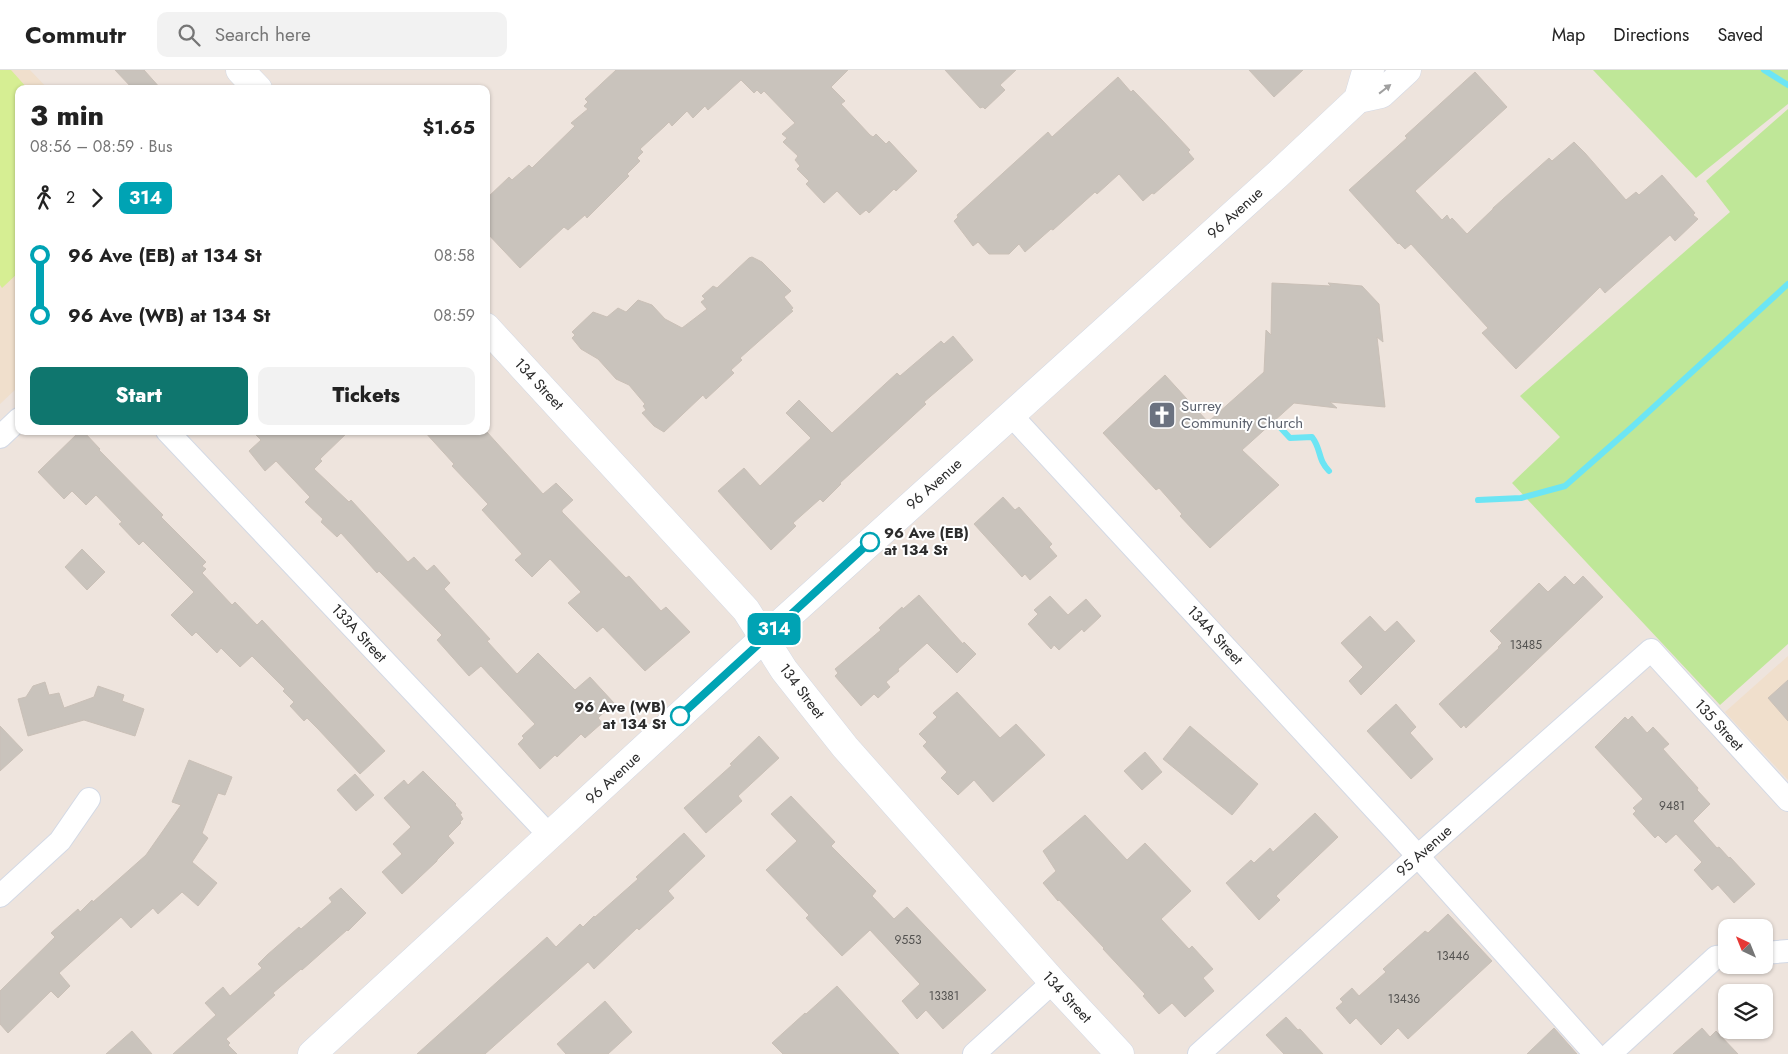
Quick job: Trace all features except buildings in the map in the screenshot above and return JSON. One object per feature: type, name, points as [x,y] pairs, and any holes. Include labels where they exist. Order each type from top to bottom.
[{"type":"main road","points":[[240,70],[254,85]]},
{"type":"main road","name":"96 Avenue","points":[[312,1054],[764,638],[1277,175],[1358,98],[1365,75],[1370,70]]},
{"type":"main road","points":[[1358,98],[1381,94],[1407,70]]},
{"type":"main road","name":"134 Street","points":[[490,332],[746,610],[784,670],[845,747],[1053,982],[1120,1054]]},
{"type":"street","name":"134A Street","points":[[1011,415],[1418,856],[1595,1054]]},
{"type":"street","points":[[0,437],[15,423]]},
{"type":"street","name":"133A Street","points":[[171,435],[550,836]]},
{"type":"street","name":"95 Avenue","points":[[1199,1054],[1418,856],[1651,650]]},
{"type":"street","name":"135 Street","points":[[1651,650],[1788,800]]},
{"type":"street","points":[[0,896],[60,842],[89,799]]},
{"type":"street","points":[[1773,952],[1788,951]]},
{"type":"street","points":[[1610,1054],[1718,956]]},
{"type":"street","points":[[974,1054],[1053,982]]},
{"type":"shaded area","points":[[0,70],[30,70],[44,85],[15,85],[15,390],[0,404]]},
{"type":"shaded area","points":[[1788,656],[1788,780],[1725,712]]},
{"type":"green space","points":[[0,70],[11,70],[24,85],[15,85],[15,276],[2,288],[0,285]]},
{"type":"green space","points":[[1593,70],[1788,70],[1788,104],[1696,178]]},
{"type":"green space","points":[[1788,109],[1788,644],[1720,705],[1512,483],[1560,437],[1520,396],[1730,212],[1706,181]]},
{"type":"waterway","points":[[1764,70],[1788,85]]},
{"type":"waterway","points":[[1478,500],[1521,498],[1565,486],[1788,284]]},
{"type":"waterway","points":[[1277,424],[1290,438],[1312,437],[1325,467],[1329,471]]},
{"type":"bus line","name":"314","points":[[680,716],[870,542]]},
{"type":"place","name":"Surrey Community Church","points":[[1162,415]]},
{"type":"place","name":"96 Ave (EB) at 134 St","points":[[870,542]]},
{"type":"place","name":"96 Ave (WB) at 134 St","points":[[680,716]]}]
